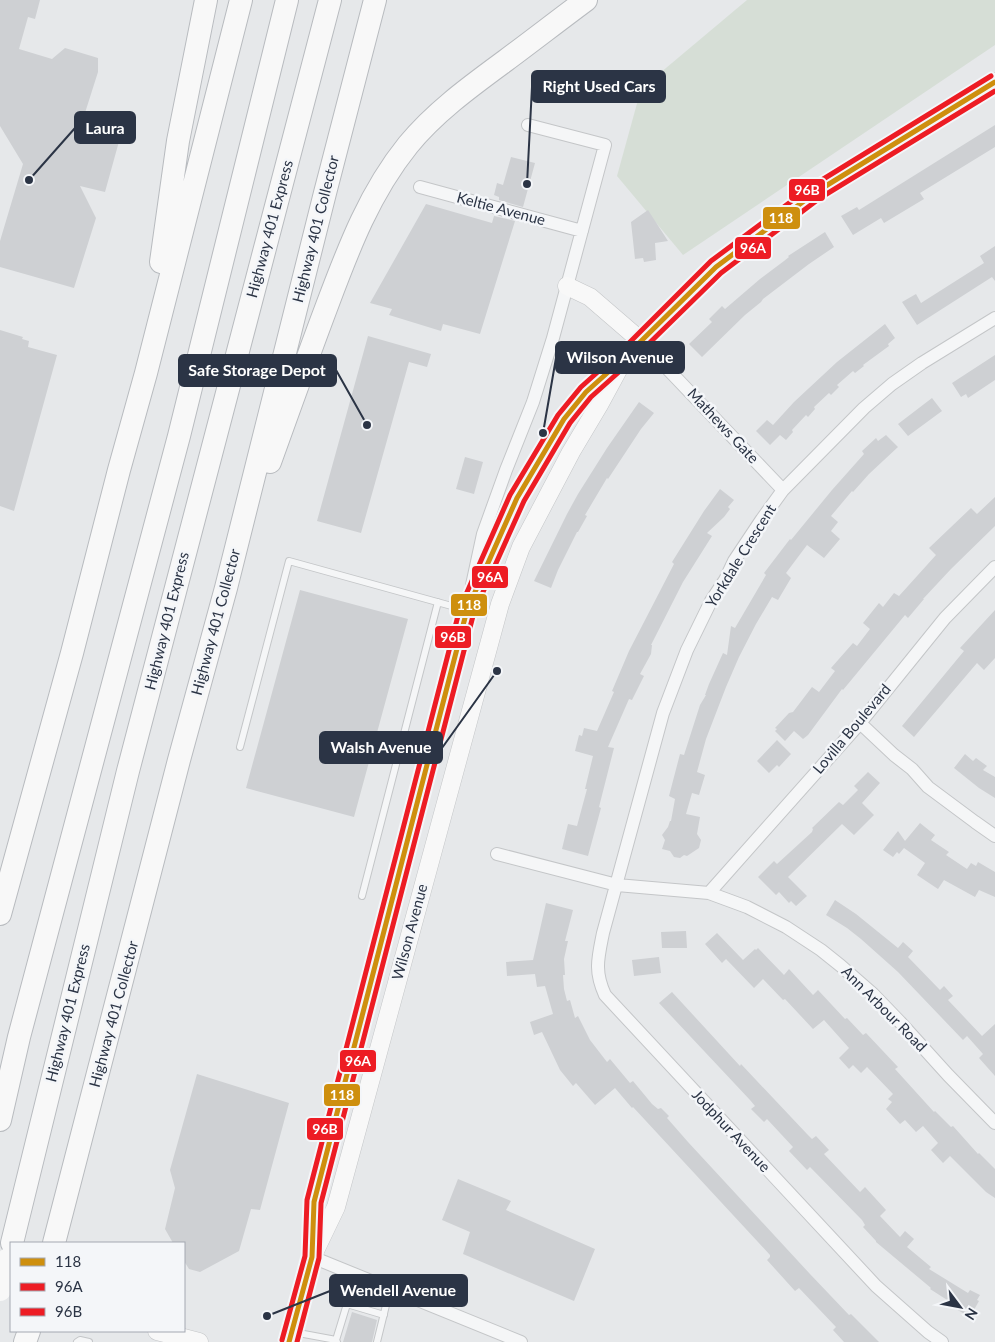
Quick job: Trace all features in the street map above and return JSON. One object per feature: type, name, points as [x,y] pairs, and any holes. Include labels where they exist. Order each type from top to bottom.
[{"type":"highway","points":[[146,373],[178,141],[206,0]]},
{"type":"highway","points":[[0,914],[72,653],[146,373],[240,0]]},
{"type":"highway","points":[[0,1120],[19,1037],[180,436],[287,0]]},
{"type":"highway","name":"Highway 401 Express","points":[[13,1242],[128,771],[330,0]]},
{"type":"highway","name":"Highway 401 Collector","points":[[54,1242],[179,760],[226,588],[322,203],[375,0]]},
{"type":"highway","points":[[226,588],[308,356],[346,256],[366,210],[386,175],[409,144],[440,113],[471,86],[586,0]]},
{"type":"highway","points":[[0,1092],[19,1037]]},
{"type":"highway","name":"Highway 401 Express","points":[[0,1289],[10,1254]]},
{"type":"main road","points":[[467,610],[517,498],[564,419],[586,392],[624,358],[716,267],[816,192],[995,82]]},
{"type":"main road","points":[[567,286],[590,297],[641,341]]},
{"type":"main road","name":"Wilson Avenue","points":[[290,1337],[312,1257],[336,1207],[500,604],[521,547],[571,452],[624,358]]},
{"type":"main road","name":"Wilson Avenue","points":[[312,1257],[314,1202],[467,610]]},
{"type":"main road","points":[[161,1332],[199,1342]]},
{"type":"street","name":"Wilson Avenue","points":[[467,610],[483,534],[533,402],[605,145],[528,125]]},
{"type":"street","name":"Keltie Avenue","points":[[420,187],[582,231]]},
{"type":"street","name":"Yorkdale Crescent","points":[[617,885],[654,742],[686,650],[734,561],[762,519],[783,490],[864,408],[892,384],[922,363],[995,318]]},
{"type":"street","name":"Mathews Gate","points":[[641,341],[783,490]]},
{"type":"street","name":"Lovilla Boulevard","points":[[709,892],[860,723],[945,618],[995,567]]},
{"type":"street","points":[[860,723],[912,769],[928,787],[995,836]]},
{"type":"street","name":"Ann Arbour Road","points":[[496,854],[617,885],[709,892],[747,907],[786,928],[821,950],[873,994],[995,1124]]},
{"type":"street","name":"Jodphur Avenue","points":[[617,885],[602,933],[598,960],[597,972],[605,995],[876,1286],[942,1342]]},
{"type":"street","points":[[312,1257],[521,1342]]},
{"type":"lane","points":[[240,747],[289,561],[467,610]]},
{"type":"lane","points":[[362,896],[438,602]]},
{"type":"lane","points":[[377,1337],[390,1289]]},
{"type":"lane","points":[[290,1337],[337,1341],[344,1326],[347,1304],[384,1315]]},
{"type":"lane","points":[[77,1342],[80,1340],[89,1342]]},
{"type":"shaded area","points":[[747,0],[995,0],[995,45],[683,255],[617,176],[641,89]]},
{"type":"building","points":[[0,0],[40,0],[35,19],[28,17],[19,49],[52,59],[65,48],[98,58],[98,72],[84,116],[123,127],[105,192],[80,186],[96,218],[74,288],[0,267],[0,241],[23,164],[0,126]]},
{"type":"building","points":[[995,125],[995,147],[920,193],[924,199],[884,223],[881,218],[853,235],[841,216],[857,207],[859,210]]},
{"type":"building","points":[[511,157],[535,163],[523,207],[499,200],[499,197],[494,195],[497,183],[503,185]]},
{"type":"building","points":[[426,204],[492,223],[494,216],[515,221],[480,334],[443,324],[441,331],[389,315],[392,309],[370,303]]},
{"type":"building","points":[[648,210],[668,241],[655,243],[656,260],[644,262],[643,258],[635,259],[631,222]]},
{"type":"building","points":[[825,232],[834,247],[763,299],[702,357],[689,344],[712,322],[709,319],[722,306],[725,309],[788,256]]},
{"type":"building","points":[[995,246],[995,281],[992,277],[917,325],[902,302],[916,294],[921,303],[984,263],[980,256]]},
{"type":"building","points":[[885,324],[895,338],[888,344],[889,346],[855,373],[853,371],[837,385],[839,387],[831,395],[829,393],[814,407],[815,409],[808,417],[806,415],[792,430],[793,432],[786,440],[780,435],[770,445],[756,431],[767,420],[773,425],[794,402],[837,362]]},
{"type":"building","points":[[0,330],[23,337],[22,339],[29,341],[28,347],[57,355],[14,511],[0,506]]},
{"type":"building","points":[[368,336],[431,354],[427,367],[409,362],[361,533],[317,521]]},
{"type":"building","points":[[995,355],[995,380],[968,398],[966,394],[961,397],[952,383]]},
{"type":"building","points":[[932,398],[942,411],[908,436],[898,424]]},
{"type":"building","points":[[639,402],[654,413],[607,478],[585,515],[587,516],[558,570],[551,588],[534,581],[578,494]]},
{"type":"building","points":[[886,435],[898,447],[852,491],[831,516],[838,522],[831,531],[840,539],[824,558],[807,545],[786,573],[791,578],[778,600],[772,597],[739,657],[706,739],[697,772],[705,775],[699,795],[692,793],[686,814],[700,817],[697,834],[701,840],[699,848],[687,856],[674,857],[670,851],[662,849],[665,840],[662,835],[671,821],[675,799],[669,796],[680,754],[684,755],[700,705],[723,653],[727,655],[731,626],[735,628],[766,575],[764,573],[790,539],[864,454],[862,451],[876,438],[878,441]]},
{"type":"building","points":[[465,457],[483,462],[474,494],[456,489]]},
{"type":"building","points":[[720,489],[734,500],[728,507],[730,509],[724,517],[707,533],[712,536],[683,582],[651,645],[651,654],[640,674],[644,676],[632,700],[629,699],[608,747],[614,748],[588,856],[562,849],[568,824],[577,826],[587,789],[585,789],[593,756],[575,751],[579,735],[582,736],[584,728],[597,731],[629,651],[674,564],[672,562]]},
{"type":"building","points":[[995,497],[995,526],[951,569],[908,618],[905,615],[842,689],[808,735],[803,739],[794,731],[785,741],[775,731],[777,729],[775,728],[789,713],[793,712],[812,687],[819,692],[835,671],[831,668],[853,643],[857,646],[870,629],[863,623],[879,603],[883,607],[894,593],[899,596],[936,555],[929,548],[971,508],[977,514]]},
{"type":"building","points":[[300,590],[408,619],[354,817],[246,788]]},
{"type":"building","points":[[995,610],[995,658],[984,670],[977,663],[914,737],[902,726],[964,651],[960,648]]},
{"type":"building","points":[[777,740],[791,754],[779,767],[777,765],[769,773],[757,761]]},
{"type":"building","points":[[965,754],[973,761],[976,758],[987,766],[983,770],[995,777],[995,798],[954,768]]},
{"type":"building","points":[[868,772],[880,783],[862,803],[874,815],[854,835],[842,824],[788,877],[807,896],[796,906],[791,901],[789,903],[779,892],[776,895],[758,877],[774,861],[777,864],[812,832],[812,828],[839,802],[843,805],[858,790],[854,786]]},
{"type":"building","points":[[920,823],[935,835],[931,840],[949,852],[946,855],[967,869],[971,863],[976,866],[978,862],[995,872],[995,897],[979,890],[975,897],[944,880],[938,889],[917,875],[925,863],[904,848],[893,857],[883,850],[898,831],[905,841]]},
{"type":"building","points":[[835,900],[856,914],[898,948],[903,942],[913,951],[908,957],[940,990],[944,986],[953,996],[948,1000],[982,1036],[995,1024],[995,1076],[979,1058],[983,1054],[967,1036],[963,1040],[898,972],[861,939],[826,915]]},
{"type":"building","points":[[546,903],[573,910],[565,941],[568,941],[564,959],[564,989],[567,1001],[570,1000],[575,1018],[578,1016],[590,1040],[607,1062],[610,1059],[630,1083],[633,1081],[652,1104],[658,1109],[661,1108],[669,1116],[667,1118],[688,1142],[810,1274],[849,1315],[851,1314],[879,1342],[844,1342],[833,1330],[836,1327],[799,1288],[795,1291],[767,1260],[770,1255],[615,1088],[595,1105],[576,1083],[573,1086],[560,1070],[542,1032],[534,1035],[530,1022],[553,1014],[545,986],[537,987],[535,974],[507,976],[506,962],[533,960]]},
{"type":"building","points":[[686,931],[687,948],[662,948],[661,932]]},
{"type":"building","points":[[717,933],[743,960],[758,948],[784,975],[789,969],[813,995],[818,990],[845,1019],[847,1018],[863,1035],[866,1033],[898,1067],[895,1069],[934,1112],[951,1127],[953,1126],[978,1154],[995,1169],[995,1198],[986,1192],[950,1156],[943,1163],[931,1150],[938,1143],[923,1126],[916,1132],[905,1120],[900,1124],[886,1109],[892,1102],[888,1099],[893,1094],[867,1067],[861,1073],[853,1065],[849,1069],[839,1058],[849,1048],[824,1020],[813,1029],[763,979],[754,988],[726,959],[722,963],[705,944]]},
{"type":"building","points":[[659,957],[661,973],[634,976],[632,960]]},
{"type":"building","points":[[672,992],[740,1066],[741,1064],[812,1139],[816,1136],[829,1150],[824,1154],[860,1192],[865,1187],[886,1210],[880,1216],[900,1237],[905,1231],[914,1239],[907,1247],[931,1267],[929,1269],[968,1293],[970,1290],[980,1295],[977,1300],[979,1301],[970,1317],[954,1308],[955,1305],[930,1289],[876,1242],[863,1227],[865,1225],[862,1220],[810,1167],[807,1170],[789,1151],[793,1147],[767,1119],[764,1122],[751,1109],[755,1106],[750,1100],[659,1003]]},
{"type":"building","points":[[197,1074],[289,1103],[260,1210],[251,1209],[239,1251],[200,1272],[189,1269],[185,1263],[185,1242],[172,1242],[165,1229],[175,1188],[170,1170]]},
{"type":"building","points":[[458,1179],[511,1201],[506,1210],[595,1249],[574,1301],[463,1254],[470,1232],[442,1220]]},
{"type":"building","points":[[352,1312],[377,1320],[372,1342],[343,1342]]},
{"type":"transit line","name":"96B","points":[[282,1340],[305,1256],[307,1200],[460,608],[510,495],[558,415],[581,387],[619,353],[711,261],[812,186],[991,76]]},
{"type":"transit line","name":"118","points":[[289,1342],[312,1257],[314,1202],[467,610],[517,498],[564,419],[586,392],[624,358],[716,267],[816,192],[995,82]]},
{"type":"transit line","name":"96A","points":[[297,1342],[319,1258],[321,1203],[474,612],[524,501],[570,423],[591,397],[629,363],[721,273],[820,198],[995,91]]},
{"type":"place","name":"Laura","points":[[29,180]]},
{"type":"place","name":"Right Used Cars","points":[[527,184]]},
{"type":"place","name":"Safe Storage Depot","points":[[367,425]]},
{"type":"place","name":"Wilson Avenue","points":[[543,433]]},
{"type":"place","name":"Walsh Avenue","points":[[497,671]]},
{"type":"place","name":"Wendell Avenue","points":[[267,1316]]}]
